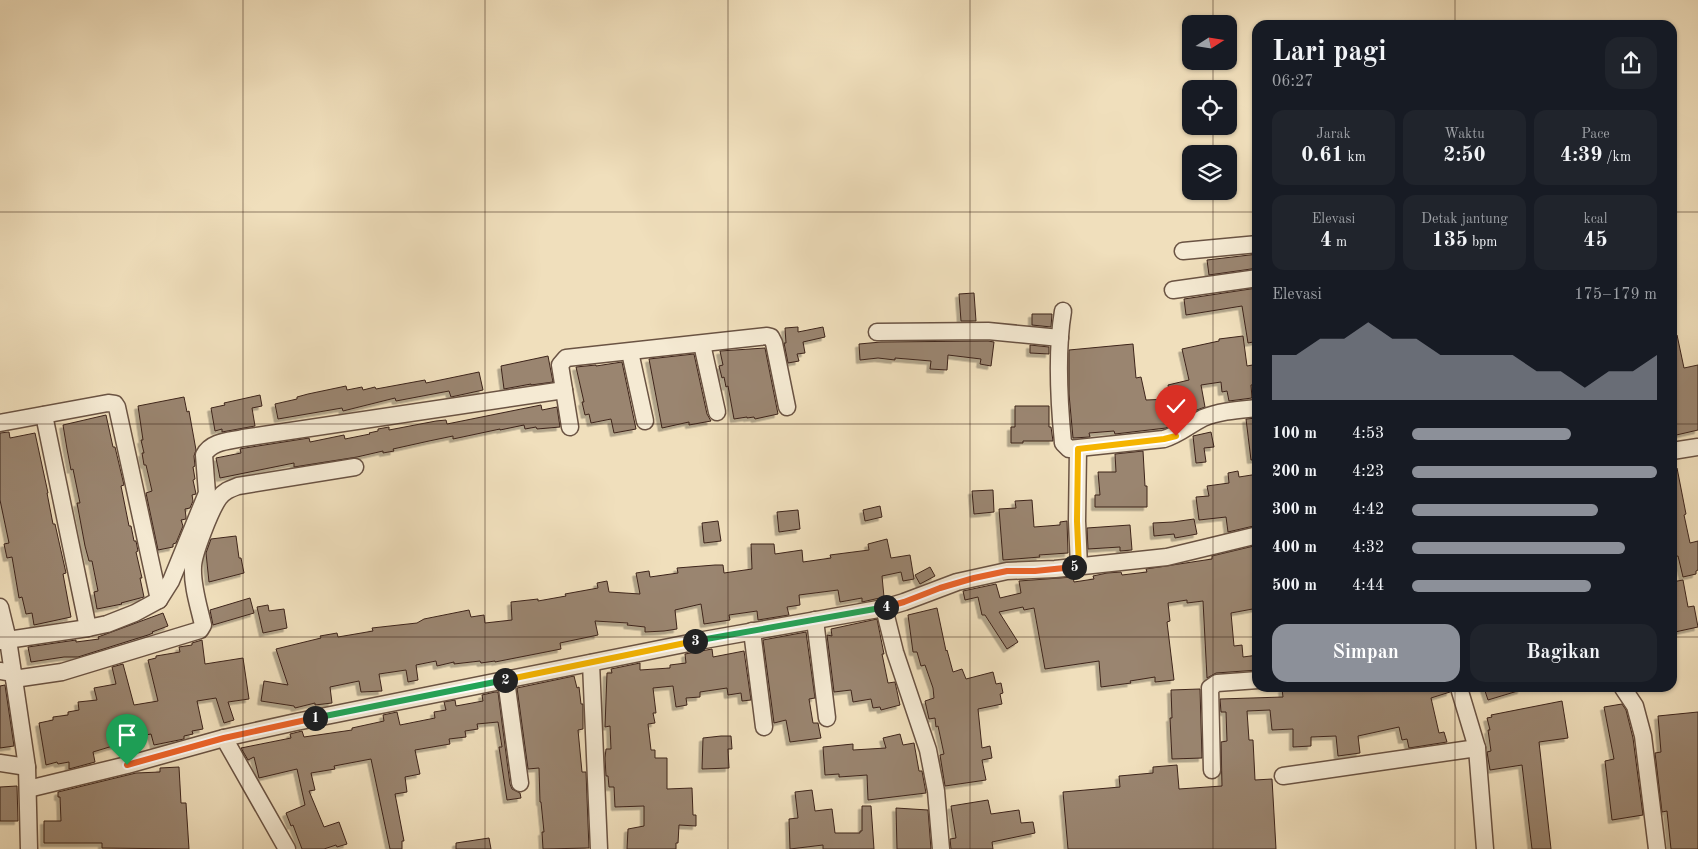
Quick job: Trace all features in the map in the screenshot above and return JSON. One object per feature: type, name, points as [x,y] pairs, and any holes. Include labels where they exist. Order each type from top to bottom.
[{"type":"street","points":[[1183,251],[1252,245]]},
{"type":"street","points":[[1172,290],[1252,279]]},
{"type":"street","points":[[1063,311],[1060,338],[1060,404],[1063,443],[1069,449],[1164,439],[1176,436],[1200,419],[1216,413],[1252,409]]},
{"type":"street","points":[[877,332],[988,331],[1060,338]]},
{"type":"street","points":[[570,428],[560,365],[566,358],[767,336],[771,337],[774,344],[787,407]]},
{"type":"street","points":[[702,344],[717,412]]},
{"type":"street","points":[[630,352],[645,421]]},
{"type":"street","points":[[4,640],[88,628],[135,613],[159,600],[171,581],[207,493],[204,455],[212,445],[244,438],[564,390]]},
{"type":"street","points":[[0,423],[108,403],[115,404],[159,600]]},
{"type":"street","points":[[44,415],[88,628]]},
{"type":"street","points":[[1677,450],[1698,447]]},
{"type":"street","points":[[1078,449],[1077,521],[1079,567]]},
{"type":"street","points":[[9,674],[62,672],[200,630],[203,625],[194,578],[194,562],[218,498],[226,490],[238,486],[355,467]]},
{"type":"street","points":[[28,789],[127,765],[224,738],[296,722],[752,631],[884,608],[957,582],[1007,571],[1035,571],[1167,557],[1252,536]]},
{"type":"street","points":[[0,608],[9,674],[27,767],[29,849]]},
{"type":"street","points":[[884,608],[895,652],[928,750],[936,791],[941,849]]},
{"type":"street","points":[[815,620],[827,718]]},
{"type":"street","points":[[752,631],[764,728]]},
{"type":"street","points":[[591,663],[599,849]]},
{"type":"street","points":[[506,680],[520,783]]},
{"type":"street","points":[[1212,770],[1211,686],[1217,683],[1252,680]]},
{"type":"street","points":[[1460,692],[1477,748],[1485,849]]},
{"type":"street","points":[[1626,692],[1635,706],[1643,736],[1657,849]]},
{"type":"street","points":[[224,738],[287,849]]},
{"type":"street","points":[[1284,776],[1477,748]]},
{"type":"street","points":[[0,763],[27,767]]},
{"type":"building","points":[[1252,255],[1252,269],[1209,275],[1207,260]]},
{"type":"building","points":[[1252,289],[1252,342],[1248,343],[1242,306],[1186,315],[1184,299]]},
{"type":"building","points":[[974,293],[976,321],[961,321],[959,294]]},
{"type":"building","points":[[1032,314],[1052,314],[1051,327],[1032,325]]},
{"type":"building","points":[[798,327],[798,332],[823,327],[825,337],[803,342],[805,353],[797,354],[799,361],[788,363],[784,343],[786,343],[785,328]]},
{"type":"building","points":[[1677,335],[1684,368],[1698,365],[1698,430],[1677,435]]},
{"type":"building","points":[[1243,336],[1247,366],[1252,365],[1252,398],[1229,401],[1227,391],[1222,392],[1221,382],[1201,385],[1205,407],[1194,411],[1194,408],[1170,413],[1171,425],[1166,428],[1115,434],[1114,431],[1089,433],[1090,437],[1073,438],[1069,394],[1069,350],[1133,344],[1136,378],[1141,377],[1146,400],[1171,399],[1168,385],[1189,380],[1182,349],[1219,341],[1219,339]]},
{"type":"building","points":[[994,342],[991,366],[980,364],[981,359],[948,355],[947,370],[930,369],[931,361],[895,358],[895,360],[878,358],[860,360],[859,344]]},
{"type":"building","points":[[1030,345],[1049,347],[1049,354],[1030,353]]},
{"type":"building","points":[[765,348],[778,414],[755,419],[754,417],[747,417],[734,419],[728,386],[726,387],[719,366],[723,365],[720,351]]},
{"type":"building","points":[[694,354],[707,414],[711,421],[689,425],[689,422],[662,428],[649,359]]},
{"type":"building","points":[[548,356],[553,382],[504,389],[501,366]]},
{"type":"building","points":[[622,362],[636,429],[614,433],[611,419],[591,423],[589,414],[585,415],[576,367]]},
{"type":"building","points":[[479,372],[483,390],[451,397],[449,391],[396,401],[395,398],[343,411],[342,408],[278,419],[275,404],[297,399],[297,397],[308,394],[346,386],[347,390],[362,387],[363,390],[375,387],[376,389],[425,380],[426,383]]},
{"type":"building","points":[[260,395],[262,406],[252,408],[255,426],[222,432],[222,429],[215,431],[211,408]]},
{"type":"building","points":[[184,397],[187,412],[189,411],[196,450],[194,456],[195,466],[193,467],[195,479],[193,480],[196,494],[192,495],[193,501],[190,508],[185,509],[186,519],[181,520],[183,526],[176,543],[173,544],[173,547],[158,550],[146,493],[152,491],[142,453],[144,453],[141,440],[143,440],[138,406]]},
{"type":"building","points":[[541,405],[542,410],[557,407],[560,427],[525,429],[524,425],[453,439],[453,436],[393,449],[394,451],[383,453],[383,451],[294,467],[294,463],[220,478],[216,458],[241,453],[240,449],[245,448],[309,438],[310,442],[344,435],[345,439],[370,434],[378,431],[378,429],[389,427],[389,430],[446,420],[447,424]]},
{"type":"building","points":[[1015,406],[1049,406],[1049,427],[1051,427],[1053,441],[1011,443],[1011,427],[1015,427]]},
{"type":"building","points":[[106,415],[124,485],[121,486],[129,526],[131,526],[134,541],[136,541],[138,551],[136,552],[144,597],[97,609],[94,592],[98,591],[92,561],[89,561],[85,546],[77,503],[80,503],[73,469],[71,470],[63,425]]},
{"type":"building","points":[[1252,418],[1251,460],[1246,419]]},
{"type":"building","points":[[9,432],[10,438],[35,433],[53,524],[55,524],[66,573],[63,574],[71,617],[34,625],[32,613],[26,614],[22,597],[19,598],[12,557],[7,558],[4,544],[9,543],[0,500],[0,433]]},
{"type":"building","points":[[1211,432],[1214,447],[1204,448],[1206,462],[1196,463],[1193,436]]},
{"type":"building","points":[[1143,451],[1147,507],[1095,507],[1095,495],[1100,495],[1098,472],[1116,472],[1115,454]]},
{"type":"building","points":[[1677,468],[1690,543],[1698,541],[1698,570],[1696,574],[1683,577],[1678,556]]},
{"type":"building","points":[[1238,471],[1239,477],[1252,475],[1252,526],[1228,532],[1226,517],[1199,520],[1196,497],[1209,496],[1207,486],[1229,483],[1228,473]]},
{"type":"building","points":[[993,490],[994,512],[974,514],[972,491]]},
{"type":"building","points":[[1032,500],[1034,527],[1060,525],[1060,522],[1067,521],[1068,553],[1003,560],[999,509],[1016,508],[1015,501]]},
{"type":"building","points":[[880,506],[882,517],[865,521],[863,510]]},
{"type":"building","points":[[798,510],[800,529],[779,532],[777,512]]},
{"type":"building","points":[[1194,519],[1197,534],[1175,538],[1174,534],[1154,536],[1153,523]]},
{"type":"building","points":[[718,521],[721,541],[704,543],[702,523]]},
{"type":"building","points":[[1130,525],[1132,550],[1120,551],[1120,547],[1088,549],[1087,528]]},
{"type":"building","points":[[236,536],[239,558],[241,558],[244,573],[209,582],[206,553],[211,539]]},
{"type":"building","points":[[887,539],[891,558],[910,555],[914,579],[903,581],[901,572],[882,576],[884,597],[862,602],[862,598],[840,602],[838,590],[799,595],[800,605],[787,607],[789,615],[758,620],[757,611],[729,615],[730,620],[704,624],[701,604],[675,610],[677,629],[664,631],[645,632],[645,627],[627,625],[628,623],[595,621],[598,635],[560,643],[561,649],[495,662],[481,663],[480,661],[454,664],[454,662],[437,666],[436,661],[416,665],[418,680],[408,682],[406,670],[379,674],[382,691],[361,692],[359,681],[330,687],[332,703],[315,705],[315,703],[295,708],[294,706],[261,701],[264,681],[288,685],[276,649],[321,638],[320,636],[337,633],[338,637],[373,631],[372,628],[417,623],[424,619],[469,610],[471,617],[484,615],[485,623],[512,620],[511,602],[538,599],[538,601],[566,596],[565,594],[598,588],[597,583],[607,581],[609,592],[640,594],[636,573],[649,571],[650,577],[678,573],[677,568],[715,565],[723,565],[724,573],[752,569],[751,544],[774,544],[775,554],[802,550],[803,562],[831,558],[830,555],[869,550],[868,544]]},
{"type":"building","points":[[1252,546],[1252,609],[1231,613],[1234,646],[1242,645],[1243,657],[1252,656],[1252,670],[1216,673],[1207,678],[1203,601],[1187,603],[1187,600],[1168,603],[1170,621],[1167,622],[1174,680],[1155,682],[1155,677],[1130,681],[1131,683],[1101,687],[1099,661],[1045,669],[1034,608],[1024,610],[1023,607],[999,612],[1018,642],[1007,649],[985,615],[982,615],[978,597],[965,600],[963,591],[996,584],[1000,598],[1021,593],[1019,581],[1073,577],[1074,582],[1094,579],[1093,576],[1107,573],[1121,572],[1122,575],[1147,572],[1146,569],[1212,559],[1212,556]]},
{"type":"building","points":[[930,567],[935,576],[920,584],[915,575]]},
{"type":"building","points":[[1683,580],[1688,607],[1694,606],[1698,627],[1677,632],[1677,581]]},
{"type":"building","points":[[250,598],[254,613],[213,625],[210,610]]},
{"type":"building","points":[[268,605],[269,611],[284,609],[287,628],[263,633],[257,607]]},
{"type":"building","points":[[937,608],[946,651],[953,672],[962,669],[966,679],[993,672],[996,684],[1001,683],[1003,693],[1000,694],[1002,704],[978,709],[982,748],[990,746],[992,758],[982,760],[986,780],[945,786],[940,755],[944,754],[938,726],[936,727],[935,718],[929,719],[925,701],[934,698],[933,688],[925,665],[921,666],[917,652],[913,652],[908,615]]},
{"type":"building","points":[[163,613],[168,626],[148,635],[78,657],[31,662],[28,647],[76,640],[76,642],[99,639],[98,637]]},
{"type":"building","points":[[877,619],[888,683],[895,682],[900,705],[881,710],[880,707],[873,708],[871,699],[853,702],[851,690],[834,692],[827,635],[832,636],[831,629]]},
{"type":"building","points":[[806,632],[815,698],[809,699],[813,723],[818,723],[821,738],[790,742],[786,720],[774,723],[763,640]]},
{"type":"building","points":[[202,640],[205,664],[243,658],[249,699],[228,702],[234,720],[224,723],[216,698],[197,701],[203,729],[192,731],[193,734],[184,736],[184,739],[154,745],[151,734],[146,735],[144,726],[113,735],[116,745],[93,752],[95,762],[69,769],[69,762],[58,764],[57,762],[46,765],[39,723],[79,710],[78,702],[97,700],[94,688],[116,684],[112,667],[123,664],[134,705],[158,701],[148,660],[156,658],[156,656],[180,652],[179,647],[192,645],[192,643]]},
{"type":"building","points":[[712,649],[713,657],[744,651],[751,700],[742,701],[741,693],[728,695],[727,688],[700,692],[700,697],[686,698],[687,705],[676,707],[673,686],[653,688],[656,713],[653,713],[655,723],[648,724],[651,750],[655,750],[655,758],[667,758],[667,789],[692,788],[693,815],[696,815],[696,826],[679,825],[676,849],[627,849],[628,829],[644,826],[644,806],[615,807],[614,787],[609,787],[605,758],[606,749],[611,749],[610,726],[605,727],[607,673],[612,673],[611,669],[640,663],[640,670],[670,668],[670,665],[686,663],[685,654]]},
{"type":"building","points":[[574,676],[577,688],[579,687],[581,704],[583,704],[583,729],[578,730],[582,772],[586,772],[589,848],[543,849],[542,832],[544,832],[540,802],[539,768],[528,769],[517,688]]},
{"type":"building","points":[[5,685],[14,746],[0,748],[0,686]]},
{"type":"building","points":[[1200,689],[1202,758],[1172,759],[1171,690]]},
{"type":"building","points":[[498,692],[510,784],[512,789],[520,793],[521,798],[507,800],[499,747],[502,747],[498,722],[477,724],[478,729],[465,731],[466,737],[449,739],[450,744],[415,750],[420,774],[405,777],[407,792],[395,794],[404,841],[402,841],[402,849],[390,849],[371,759],[334,766],[335,769],[311,773],[315,790],[309,791],[324,827],[339,822],[347,844],[324,849],[302,849],[293,825],[291,826],[286,813],[305,805],[297,769],[259,778],[254,757],[248,760],[241,748],[291,738],[290,734],[302,731],[304,737],[352,730],[352,728],[384,721],[383,715],[397,712],[400,725],[435,718],[434,712],[446,710],[444,702],[455,700],[456,706],[483,701],[482,695]]},
{"type":"building","points":[[1282,692],[1450,692],[1431,698],[1439,733],[1444,732],[1447,742],[1409,748],[1407,739],[1402,740],[1399,727],[1358,736],[1360,753],[1338,756],[1336,736],[1311,737],[1311,746],[1293,747],[1293,729],[1272,730],[1270,710],[1247,711],[1249,740],[1253,740],[1255,780],[1272,779],[1276,849],[1068,849],[1063,792],[1120,787],[1119,776],[1153,773],[1153,767],[1177,765],[1179,789],[1222,786],[1221,742],[1227,741],[1226,712],[1221,712],[1220,699],[1283,697]]},
{"type":"building","points":[[1485,692],[1514,692],[1488,700]]},
{"type":"building","points":[[1562,701],[1568,738],[1539,742],[1551,849],[1532,849],[1522,765],[1490,770],[1487,752],[1491,751],[1488,730],[1490,730],[1487,718],[1492,717],[1491,715]]},
{"type":"building","points":[[1622,704],[1626,710],[1633,738],[1643,815],[1612,820],[1605,761],[1614,759],[1604,707]]},
{"type":"building","points":[[1698,712],[1698,849],[1671,849],[1667,811],[1662,812],[1655,753],[1661,752],[1658,716]]},
{"type":"building","points":[[900,734],[903,745],[914,743],[919,771],[922,771],[926,793],[868,800],[867,775],[839,777],[839,774],[825,775],[823,747],[853,744],[853,750],[886,748],[883,738]]},
{"type":"building","points":[[731,736],[732,749],[728,749],[729,768],[702,769],[703,738]]},
{"type":"building","points":[[179,767],[181,803],[186,803],[189,849],[102,848],[102,843],[44,843],[44,821],[61,821],[58,792],[136,773],[160,772],[160,768]]},
{"type":"building","points":[[17,786],[18,821],[0,821],[0,787]]},
{"type":"building","points":[[812,790],[815,811],[832,809],[835,833],[860,833],[862,831],[862,806],[871,806],[874,849],[823,849],[823,845],[790,849],[789,819],[798,818],[795,792]]},
{"type":"building","points":[[988,800],[991,814],[1019,810],[1021,823],[1033,822],[1035,833],[992,842],[993,849],[951,849],[950,839],[956,838],[951,806]]},
{"type":"building","points":[[896,808],[928,810],[931,849],[897,849]]},
{"type":"building","points":[[489,838],[491,849],[456,849],[456,843]]},
{"type":"route","points":[[127,765],[224,738],[296,722],[704,640],[884,608],[957,582],[1007,571],[1035,571],[1079,567],[1077,521],[1078,449],[1176,436]]}]
